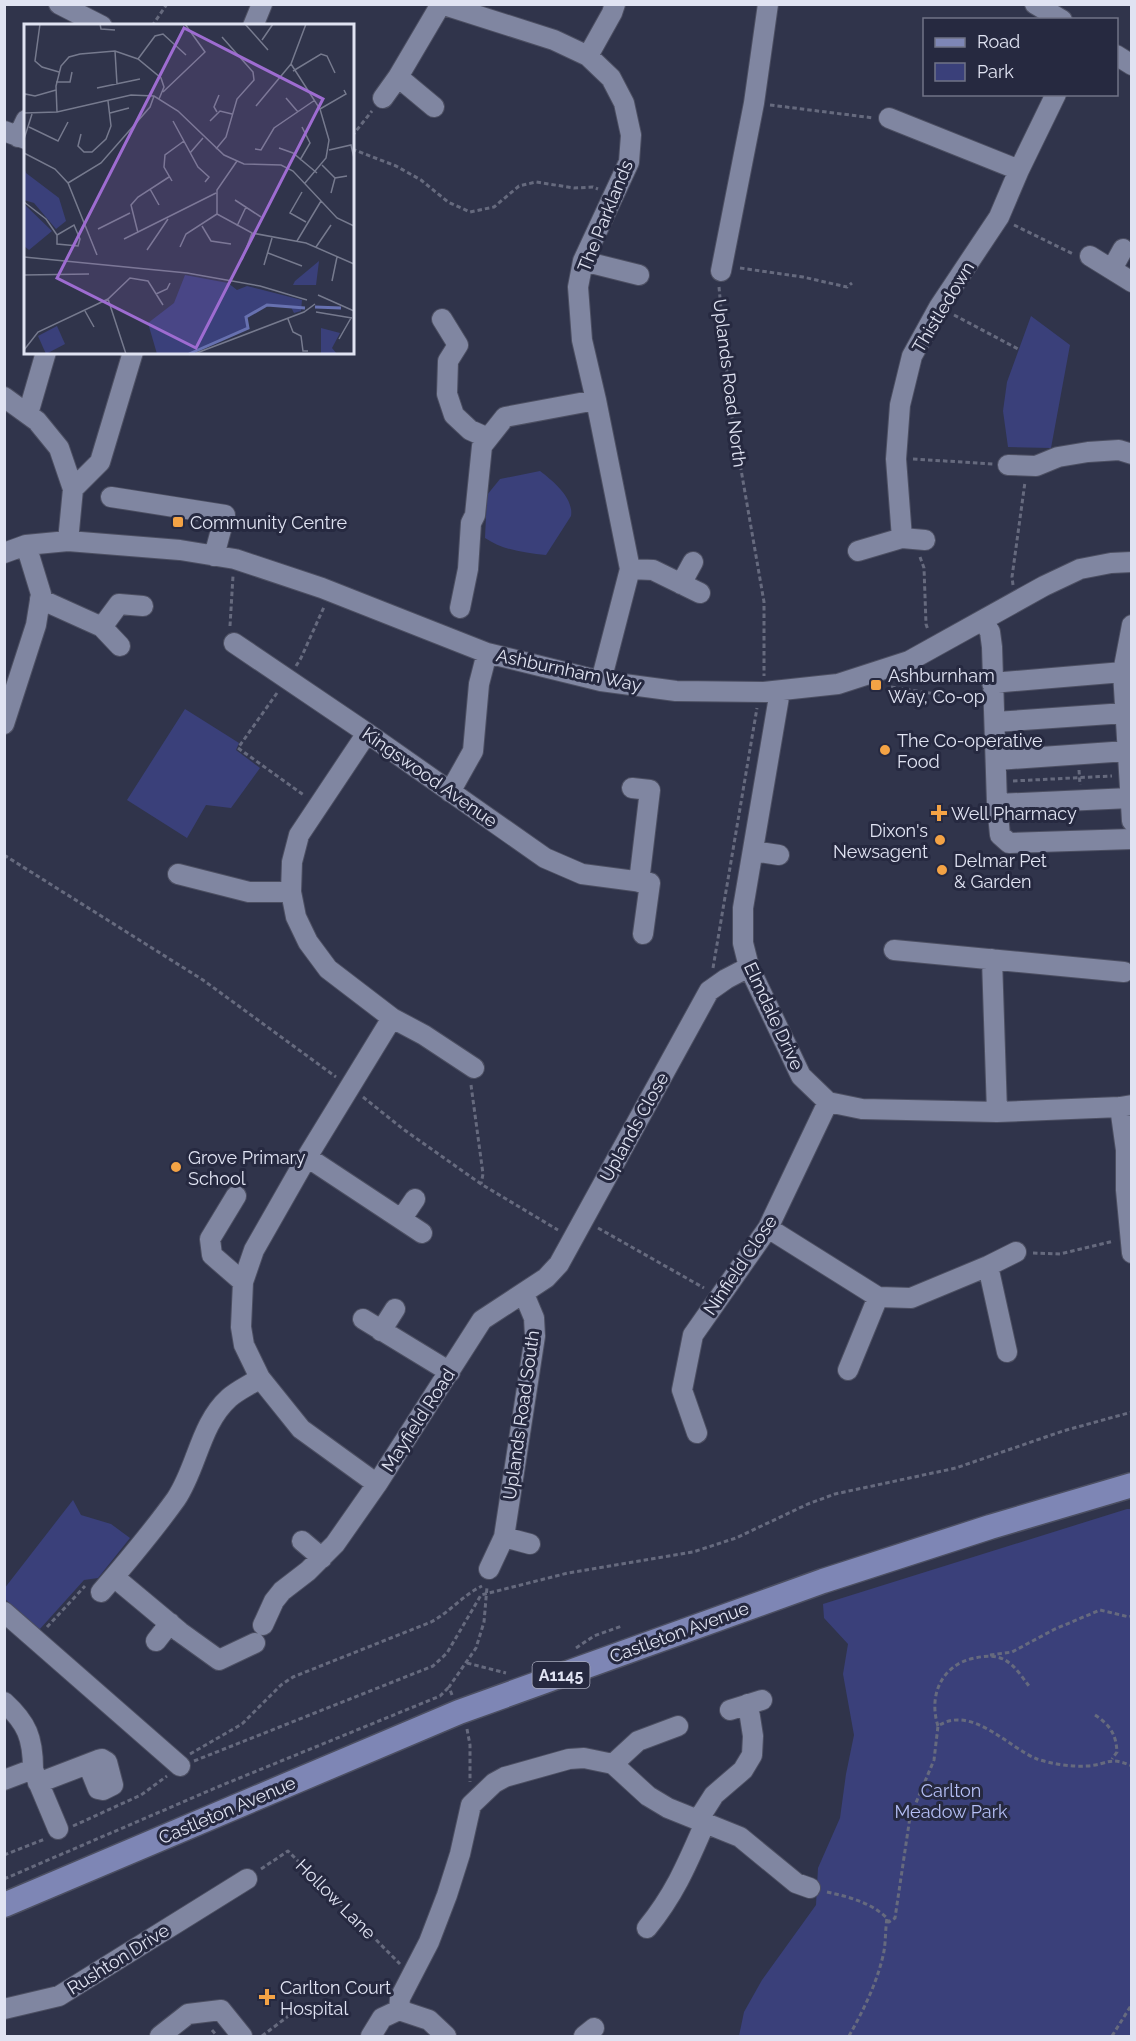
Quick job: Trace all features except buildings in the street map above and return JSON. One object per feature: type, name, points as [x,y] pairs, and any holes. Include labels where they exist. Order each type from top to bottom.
[{"type":"main road","name":"Castleton Avenue","points":[[4,1905],[459,1712],[823,1581],[990,1527],[1131,1485]]},
{"type":"street","points":[[59,4],[98,24]]},
{"type":"street","points":[[254,24],[262,4]]},
{"type":"street","points":[[383,98],[441,4]]},
{"type":"street","name":"The Parklands","points":[[441,4],[554,40],[588,56],[611,78],[624,103],[631,135],[629,162],[584,261],[578,287],[582,340],[630,569],[601,681]]},
{"type":"street","points":[[588,56],[615,4]]},
{"type":"street","points":[[721,268],[754,103],[768,4]]},
{"type":"street","points":[[1035,4],[1059,18]]},
{"type":"street","points":[[1118,56],[1131,65]]},
{"type":"street","points":[[398,77],[434,107]]},
{"type":"street","name":"Thistledown","points":[[913,539],[896,459],[900,405],[912,356],[939,307],[999,217],[1055,96]]},
{"type":"street","points":[[889,118],[1019,170]]},
{"type":"street","points":[[1112,269],[1123,249]]},
{"type":"street","points":[[1090,256],[1131,282]]},
{"type":"street","points":[[584,261],[639,275]]},
{"type":"street","points":[[442,319],[458,345],[448,361],[447,394],[454,415],[470,430],[488,438]]},
{"type":"street","points":[[28,414],[45,354]]},
{"type":"street","points":[[73,489],[100,462],[132,354]]},
{"type":"street","points":[[4,397],[37,421],[59,448],[73,489],[68,541]]},
{"type":"street","points":[[460,608],[468,569],[471,524],[475,515],[482,446],[505,417],[596,400]]},
{"type":"street","points":[[1008,465],[1036,466],[1058,457],[1088,452],[1119,450],[1131,454]]},
{"type":"street","points":[[111,497],[225,515],[214,556]]},
{"type":"street","points":[[858,551],[913,539]]},
{"type":"street","name":"Ashburnham Way","points":[[4,553],[26,545],[68,541],[180,550],[235,560],[330,591],[487,653],[601,681],[676,691],[772,691],[838,684],[909,661],[1044,586],[1080,569],[1111,562],[1131,562]]},
{"type":"street","points":[[4,724],[36,625],[41,594],[26,545]]},
{"type":"street","points":[[681,584],[693,562]]},
{"type":"street","points":[[630,569],[653,570],[700,593]]},
{"type":"street","points":[[40,599],[102,627],[120,646]]},
{"type":"street","points":[[102,627],[119,604],[143,606]]},
{"type":"street","points":[[983,620],[990,632],[1000,834],[1009,843],[1131,839]]},
{"type":"street","points":[[1131,625],[1125,713],[1131,821]]},
{"type":"street","name":"Kingswood Avenue","points":[[234,642],[367,732],[545,858],[582,874],[639,882]]},
{"type":"street","points":[[450,792],[473,751],[479,684],[487,653]]},
{"type":"street","points":[[992,683],[1127,674]]},
{"type":"street","name":"Elmdale Drive","points":[[772,691],[744,908],[743,943],[749,967],[801,1076],[828,1102]]},
{"type":"street","points":[[995,722],[1125,713]]},
{"type":"street","points":[[367,732],[299,835],[292,862],[291,892],[296,917],[328,969],[392,1018],[424,1035],[474,1068]]},
{"type":"street","points":[[997,760],[1127,751]]},
{"type":"street","points":[[632,788],[650,790],[639,882],[651,883],[643,934]]},
{"type":"street","points":[[997,804],[1130,798]]},
{"type":"street","points":[[753,850],[779,855]]},
{"type":"street","points":[[178,874],[249,892],[291,892]]},
{"type":"street","points":[[894,950],[1124,972]]},
{"type":"street","points":[[992,959],[997,1112]]},
{"type":"street","name":"Uplands Close","points":[[524,1294],[546,1278],[559,1264],[709,991],[749,967]]},
{"type":"street","points":[[377,1484],[301,1429],[260,1378],[244,1345],[241,1327],[243,1282],[254,1250],[392,1018]]},
{"type":"street","points":[[828,1102],[862,1109],[997,1112],[1126,1106],[1130,1246]]},
{"type":"street","name":"Ninfield Close","points":[[697,1433],[682,1390],[693,1335],[768,1228],[828,1102]]},
{"type":"street","points":[[308,1157],[422,1233]]},
{"type":"street","points":[[236,1196],[210,1239],[212,1255],[243,1282]]},
{"type":"street","points":[[402,1218],[415,1199]]},
{"type":"street","points":[[768,1228],[878,1298],[911,1298],[1016,1252]]},
{"type":"street","points":[[988,1266],[1007,1352]]},
{"type":"street","name":"Mayfield Road","points":[[175,1628],[219,1660],[259,1634],[274,1601],[282,1591],[336,1544],[482,1320],[501,1306],[524,1294]]},
{"type":"street","name":"Uplands Road South","points":[[488,1577],[504,1537],[535,1336],[534,1318],[524,1294]]},
{"type":"street","points":[[848,1370],[878,1298]]},
{"type":"street","points":[[381,1330],[394,1309]]},
{"type":"street","points":[[363,1319],[450,1372]]},
{"type":"street","points":[[156,1641],[175,1628],[107,1584],[176,1498],[187,1479],[207,1428],[215,1416],[229,1398],[260,1378]]},
{"type":"street","points":[[504,1537],[530,1544]]},
{"type":"street","points":[[302,1541],[315,1564]]},
{"type":"street","points":[[4,1612],[178,1764]]},
{"type":"street","points":[[4,1702],[19,1716],[27,1730],[33,1750],[36,1776],[58,1832]]},
{"type":"street","points":[[647,1928],[677,1886],[701,1821],[714,1795],[743,1770],[752,1755],[753,1736],[747,1705]]},
{"type":"street","points":[[613,1764],[638,1741],[678,1726]]},
{"type":"street","points":[[399,2010],[400,1998],[429,1942],[447,1895],[460,1854],[471,1805],[494,1783],[505,1777],[569,1759],[584,1758],[613,1764],[648,1796],[668,1808],[740,1837],[796,1883],[810,1888]]},
{"type":"street","points":[[4,1780],[36,1776],[88,1764]]},
{"type":"street","name":"Rushton Drive","points":[[4,2009],[59,1996],[247,1879]]},
{"type":"street","points":[[160,2037],[188,2014],[220,2010],[242,2037]]},
{"type":"street","points":[[371,2037],[382,2018],[399,2010],[429,2020],[446,2037]]},
{"type":"path","points":[[153,24],[167,4]]},
{"type":"path","points":[[354,134],[383,98]]},
{"type":"path","points":[[754,103],[878,119],[889,118]]},
{"type":"path","points":[[354,150],[396,166],[421,180],[448,202],[470,212],[494,207],[519,186],[536,182],[564,187],[593,186],[613,196]]},
{"type":"path","points":[[999,217],[1083,259],[1090,256]]},
{"type":"path","points":[[721,268],[803,278],[847,287],[852,283]]},
{"type":"path","name":"Uplands Road North","points":[[721,268],[718,292],[730,406],[764,602],[772,691]]},
{"type":"path","points":[[939,307],[1020,350]]},
{"type":"path","points":[[896,459],[1008,465]]},
{"type":"path","points":[[1013,585],[1012,577],[1029,466]]},
{"type":"path","points":[[913,539],[924,568],[926,624],[930,633]]},
{"type":"path","points":[[234,642],[230,634],[235,560]]},
{"type":"path","points":[[319,806],[238,748],[302,658],[330,591]]},
{"type":"path","points":[[891,687],[948,696],[972,696],[976,713]]},
{"type":"path","points":[[709,991],[755,711],[772,691]]},
{"type":"path","points":[[997,782],[1130,775]]},
{"type":"path","points":[[4,855],[203,980],[350,1087],[403,1129],[482,1184],[573,1238]]},
{"type":"path","points":[[474,1068],[471,1086],[483,1173],[482,1184]]},
{"type":"path","points":[[583,1219],[719,1297]]},
{"type":"path","points":[[1016,1252],[1060,1254],[1112,1241],[1130,1246]]},
{"type":"path","points":[[178,1764],[433,1666],[447,1653],[482,1595],[568,1573],[693,1552],[736,1538],[808,1504],[835,1494],[956,1468],[1063,1431],[1131,1412]]},
{"type":"path","points":[[4,1855],[141,1795],[178,1764],[242,1724],[281,1685],[293,1677],[445,1615],[488,1577]]},
{"type":"path","points":[[35,1640],[80,1590],[89,1583],[107,1584]]},
{"type":"path","points":[[810,1888],[864,1902],[878,1908],[889,1922],[895,1918],[910,1817],[934,1760],[938,1726],[933,1710],[936,1694],[938,1686],[949,1670],[963,1660],[1012,1652],[1055,1629],[1100,1610],[1131,1616]]},
{"type":"path","points":[[576,1648],[594,1636],[622,1626]]},
{"type":"path","points":[[988,1656],[1003,1659],[1029,1686]]},
{"type":"path","points":[[467,1663],[504,1673],[513,1673]]},
{"type":"path","points":[[4,1879],[220,1786],[440,1696],[449,1687]]},
{"type":"path","points":[[1095,1715],[1105,1721],[1116,1737],[1117,1752],[1112,1759]]},
{"type":"path","points":[[938,1726],[954,1720],[970,1722],[985,1727],[1021,1751],[1051,1763],[1086,1766],[1112,1759],[1131,1766]]},
{"type":"path","name":"Hollow Lane","points":[[247,1879],[288,1851],[411,1976]]},
{"type":"path","points":[[849,2037],[878,1975],[884,1953],[887,1918]]},
{"type":"path","points":[[1112,2037],[1131,2004]]},
{"type":"path","points":[[262,2037],[299,2008]]},
{"type":"green space","points":[[1031,316],[1070,345],[1051,448],[1008,447],[1003,411],[1007,382]]},
{"type":"green space","points":[[540,471],[562,490],[571,509],[571,516],[546,555],[514,550],[485,538],[487,495],[500,479]]},
{"type":"green space","points":[[185,709],[239,743],[236,750],[260,768],[231,808],[206,805],[187,838],[127,800]]},
{"type":"green space","points":[[73,1500],[81,1515],[111,1524],[130,1538],[98,1578],[84,1580],[39,1630],[5,1599],[4,1589]]},
{"type":"green space","name":"Carlton Meadow Park","points":[[1131,1509],[1131,2036],[739,2036],[744,2012],[762,1980],[816,1905],[818,1868],[840,1818],[854,1735],[843,1674],[848,1644],[824,1618],[823,1604]]},
{"type":"place","name":"Community Centre","points":[[178,522]]},
{"type":"place","name":"Ashburnham Way, Co-op","points":[[876,685]]},
{"type":"place","name":"The Co-operative Food","points":[[885,750]]},
{"type":"place","name":"Well Pharmacy","points":[[939,813]]},
{"type":"place","name":"Dixon's Newsagent","points":[[940,840]]},
{"type":"place","name":"Delmar Pet & Garden","points":[[942,870]]},
{"type":"place","name":"Grove Primary School","points":[[176,1167]]},
{"type":"place","name":"Carlton Court Hospital","points":[[267,1997]]}]
